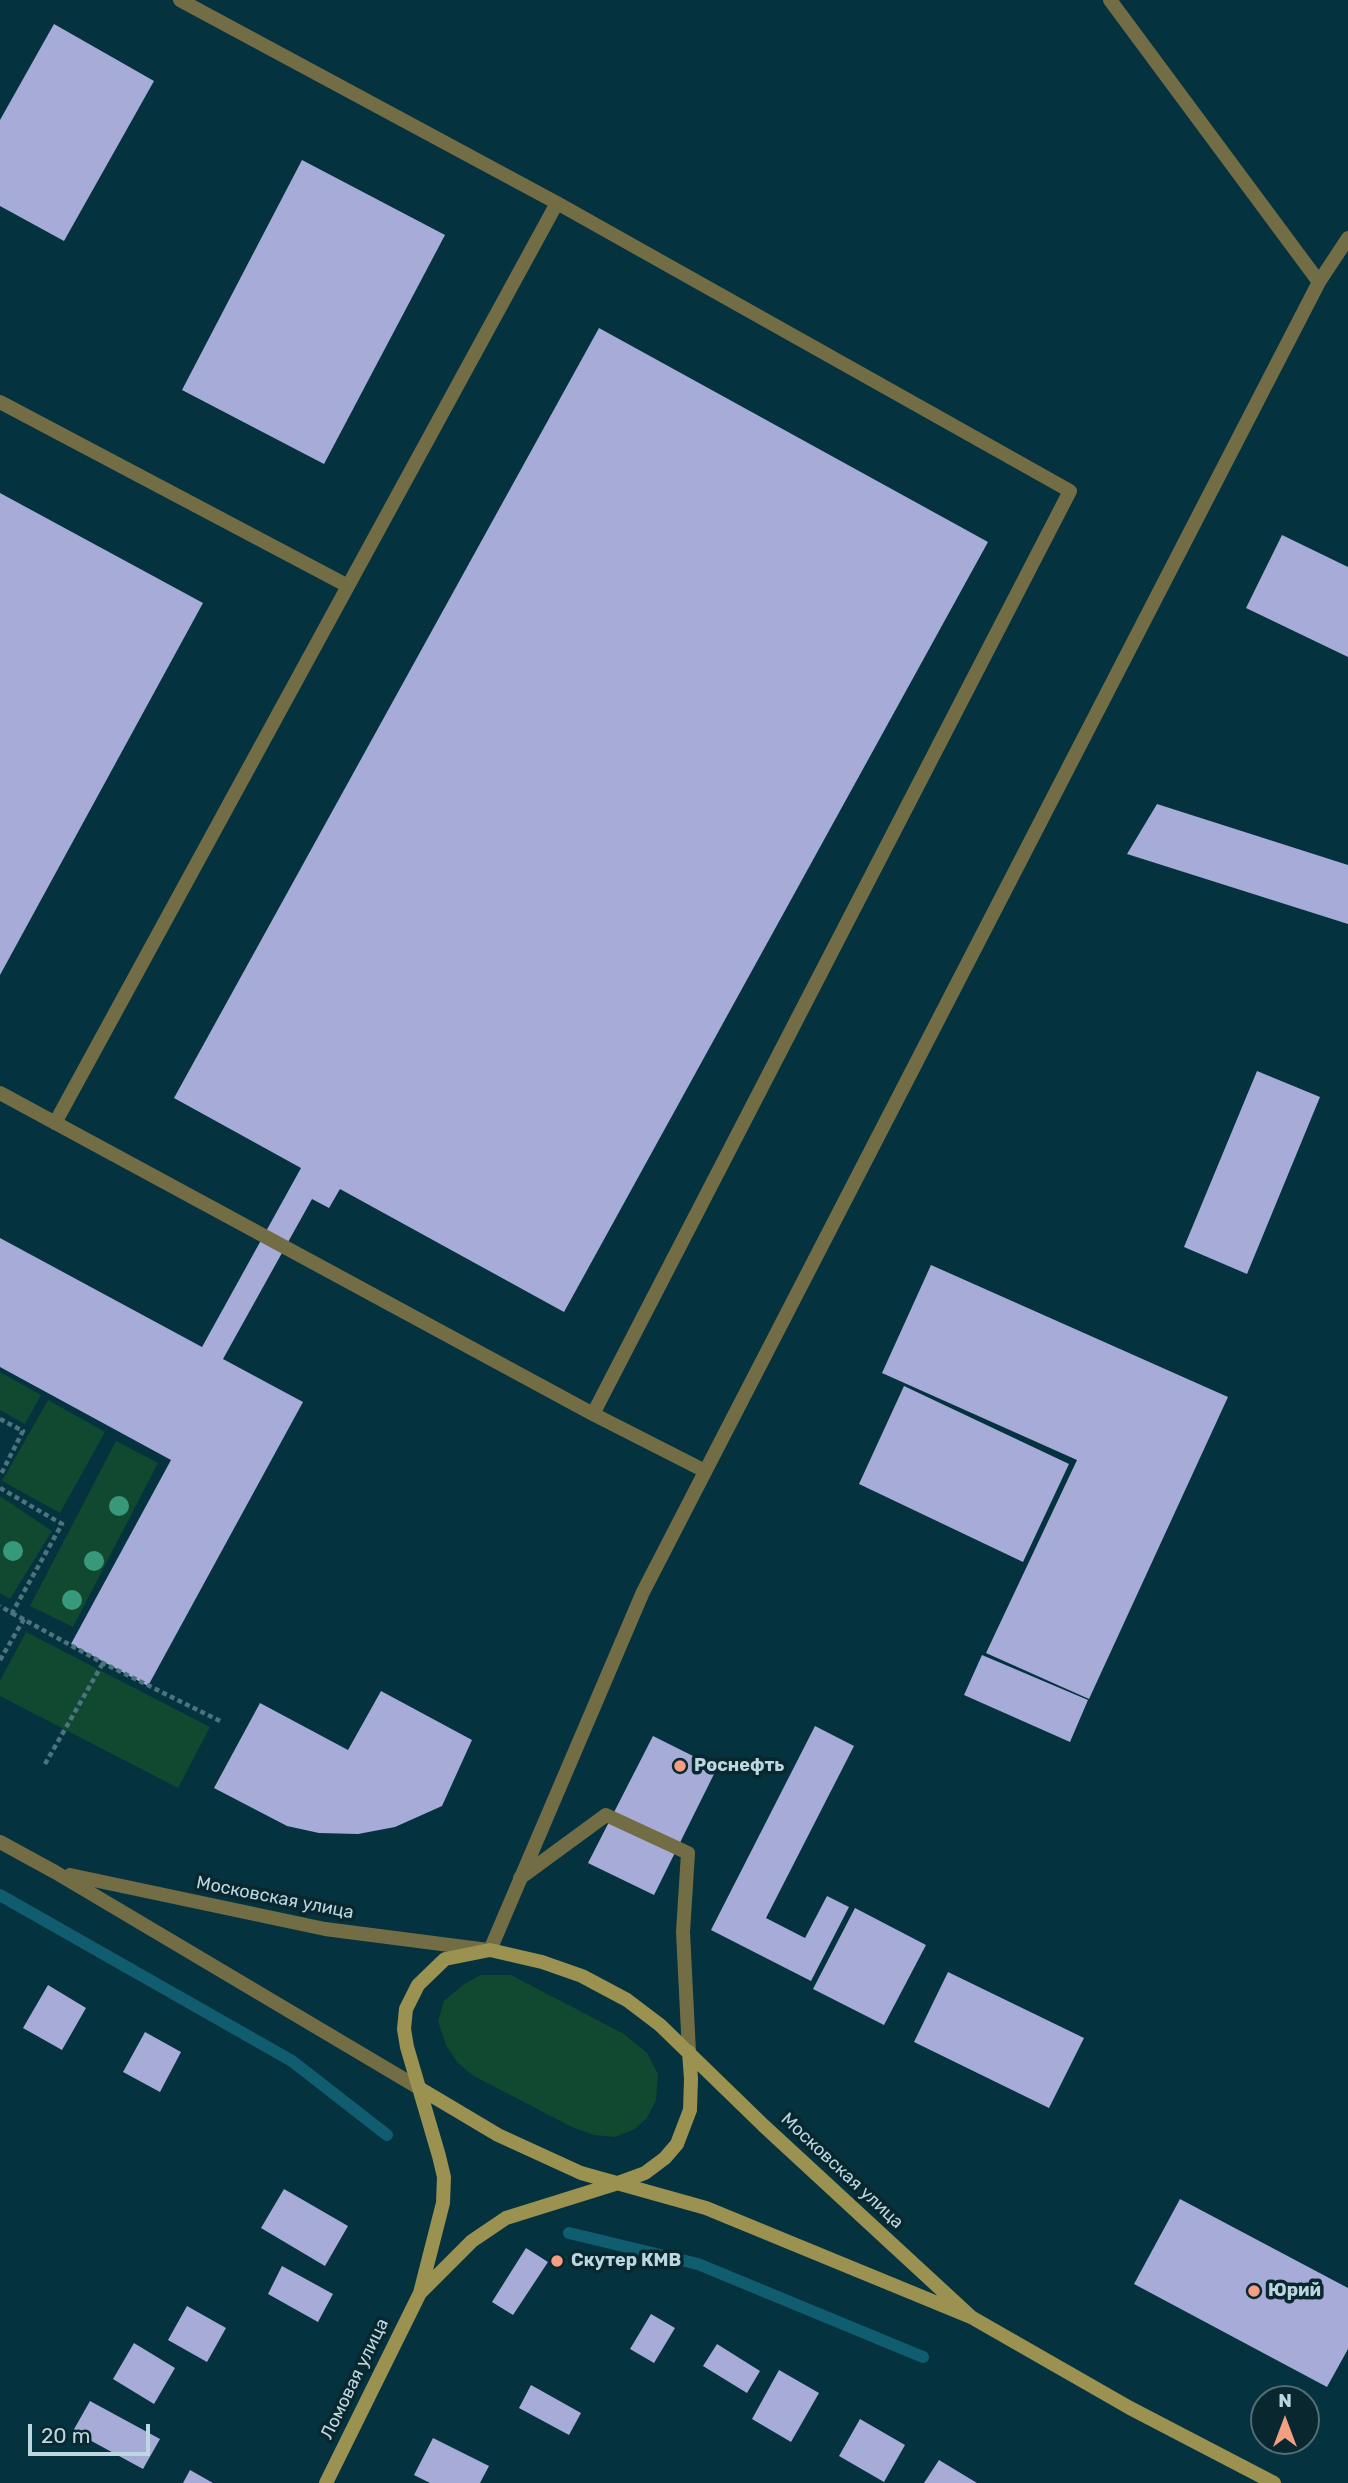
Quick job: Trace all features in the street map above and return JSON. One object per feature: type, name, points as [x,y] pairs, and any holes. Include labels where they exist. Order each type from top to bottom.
[{"type":"main road","name":"Московская улица","points":[[971,2317],[764,2126],[660,2025],[627,2000],[582,1976],[542,1962],[490,1950],[445,1959],[418,1985],[406,2009],[404,2029],[407,2047],[419,2088],[450,2109],[498,2135],[581,2173],[706,2208],[971,2317],[1130,2408],[1274,2483]]},
{"type":"main road","points":[[420,2293],[472,2241],[506,2218],[645,2173],[665,2158],[677,2144],[690,2110],[689,2052]]},
{"type":"main road","points":[[419,2088],[443,2178],[443,2203],[420,2293]]},
{"type":"main road","name":"Ломовая улица","points":[[326,2483],[420,2293]]},
{"type":"street","points":[[180,0],[557,203],[1070,491],[593,1414]]},
{"type":"street","points":[[1110,0],[1318,282]]},
{"type":"street","points":[[55,1123],[557,203]]},
{"type":"street","points":[[490,1950],[643,1592],[1318,282],[1348,238]]},
{"type":"street","points":[[0,402],[348,586]]},
{"type":"street","points":[[0,1093],[593,1414],[705,1471]]},
{"type":"street","points":[[520,1878],[606,1815],[688,1853],[683,1932],[689,2052]]},
{"type":"street","name":"Московская улица","points":[[0,1842],[419,2088]]},
{"type":"street","name":"Московская улица","points":[[55,1872],[325,1929],[490,1950]]},
{"type":"path","points":[[0,1419],[23,1431],[0,1476]]},
{"type":"path","points":[[0,1488],[62,1524],[12,1613]]},
{"type":"path","points":[[0,1606],[103,1663],[222,1722]]},
{"type":"path","points":[[0,1660],[24,1619]]},
{"type":"path","points":[[45,1764],[103,1663]]},
{"type":"green space","points":[[0,1372],[41,1395],[25,1424],[0,1410]]},
{"type":"green space","points":[[48,1400],[105,1432],[60,1513],[2,1481]]},
{"type":"green space","points":[[116,1441],[158,1463],[73,1627],[30,1606]]},
{"type":"green space","points":[[0,1496],[52,1531],[10,1599],[0,1593]]},
{"type":"green space","points":[[26,1632],[210,1727],[178,1788],[0,1696],[0,1681]]},
{"type":"green space","points":[[481,1975],[511,1975],[624,2034],[647,2053],[658,2074],[656,2100],[647,2118],[635,2129],[615,2137],[594,2135],[572,2127],[472,2075],[457,2062],[446,2045],[438,2021],[444,2001],[464,1984]]},
{"type":"building","points":[[54,24],[154,81],[64,241],[0,206],[0,120]]},
{"type":"building","points":[[302,160],[445,235],[324,464],[182,390]]},
{"type":"building","points":[[599,328],[988,542],[564,1312],[340,1189],[329,1208],[312,1199],[223,1359],[303,1402],[148,1686],[71,1644],[171,1460],[0,1367],[0,1238],[202,1347],[301,1168],[174,1098]]},
{"type":"building","points":[[0,493],[203,603],[0,975]]},
{"type":"building","points":[[1282,535],[1348,567],[1348,657],[1246,608]]},
{"type":"building","points":[[1157,804],[1348,865],[1348,924],[1127,854]]},
{"type":"building","points":[[1257,1071],[1320,1097],[1247,1274],[1184,1247]]},
{"type":"building","points":[[931,1265],[1228,1397],[1089,1699],[986,1653],[1077,1460],[882,1373]]},
{"type":"building","points":[[904,1386],[1069,1464],[1023,1562],[859,1484]]},
{"type":"building","points":[[982,1655],[1088,1700],[1070,1742],[964,1695]]},
{"type":"building","points":[[381,1691],[472,1740],[442,1806],[395,1827],[358,1834],[319,1833],[287,1826],[214,1788],[260,1703],[348,1750]]},
{"type":"building","points":[[815,1726],[854,1746],[766,1918],[805,1938],[827,1896],[849,1907],[811,1981],[711,1930]]},
{"type":"building","points":[[653,1736],[717,1768],[654,1895],[588,1863]]},
{"type":"building","points":[[855,1908],[926,1945],[884,2025],[813,1989]]},
{"type":"building","points":[[948,1972],[1084,2038],[1049,2108],[914,2042]]},
{"type":"building","points":[[48,1985],[86,2008],[62,2050],[23,2028]]},
{"type":"building","points":[[145,2032],[181,2052],[160,2092],[123,2072]]},
{"type":"building","points":[[284,2189],[348,2226],[325,2266],[261,2228]]},
{"type":"building","points":[[1180,2199],[1348,2288],[1348,2349],[1327,2387],[1134,2284]]},
{"type":"building","points":[[526,2248],[548,2262],[513,2315],[492,2302]]},
{"type":"building","points":[[282,2266],[333,2294],[318,2322],[268,2294]]},
{"type":"building","points":[[187,2306],[226,2328],[207,2362],[168,2340]]},
{"type":"building","points":[[651,2314],[675,2328],[654,2363],[630,2349]]},
{"type":"building","points":[[134,2343],[175,2368],[154,2404],[113,2379]]},
{"type":"building","points":[[717,2344],[760,2371],[747,2393],[703,2366]]},
{"type":"building","points":[[779,2370],[819,2393],[791,2442],[752,2419]]},
{"type":"building","points":[[531,2385],[581,2413],[569,2435],[519,2408]]},
{"type":"building","points":[[90,2401],[160,2439],[143,2469],[73,2431]]},
{"type":"building","points":[[860,2419],[905,2445],[884,2482],[839,2456]]},
{"type":"building","points":[[433,2438],[489,2466],[480,2483],[430,2483],[414,2475]]},
{"type":"building","points":[[939,2460],[977,2483],[924,2483]]},
{"type":"building","points":[[190,2470],[213,2483],[183,2483]]},
{"type":"waterway","points":[[0,1895],[292,2061],[387,2135]]},
{"type":"waterway","points":[[569,2233],[698,2264],[923,2357]]},
{"type":"place","name":"Роснефть","points":[[680,1766]]},
{"type":"place","name":"Скутер КМВ","points":[[557,2261]]},
{"type":"place","name":"Юрий","points":[[1254,2291]]}]
